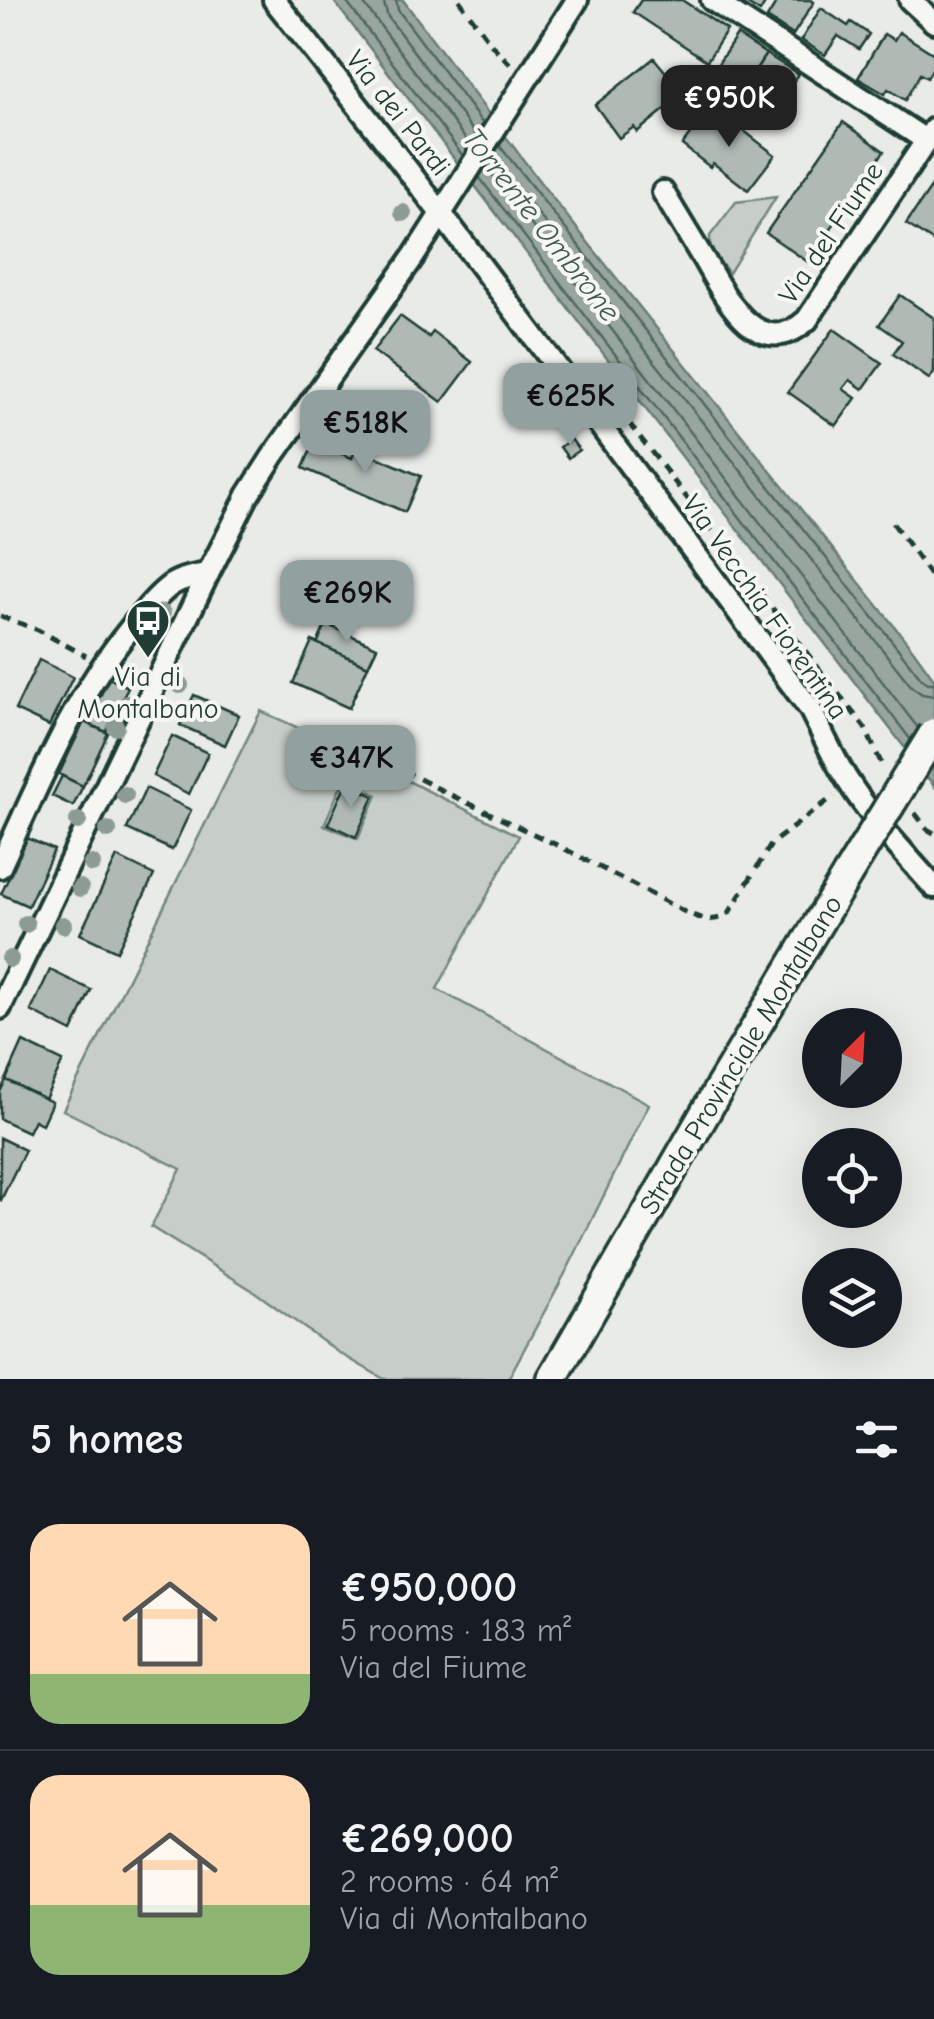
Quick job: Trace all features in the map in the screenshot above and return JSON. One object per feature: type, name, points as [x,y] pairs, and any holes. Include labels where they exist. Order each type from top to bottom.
[{"type":"main road","name":"Strada Provinciale Montalbano","points":[[552,1379],[720,1087],[934,733]]},
{"type":"street","name":"Via dei Pardi","points":[[274,0],[446,206]]},
{"type":"street","points":[[0,1008],[248,495],[396,282],[577,0]]},
{"type":"street","name":"Via del Fiume","points":[[663,192],[734,310],[752,327],[783,335],[807,320],[930,135],[712,0]]},
{"type":"street","points":[[910,0],[934,22]]},
{"type":"street","name":"Via Vecchia Fiorentina","points":[[446,206],[810,709],[850,784],[895,844],[934,887]]},
{"type":"street","points":[[0,866],[54,752],[102,664],[153,601],[172,584],[208,574]]},
{"type":"path","points":[[459,0],[505,61],[528,76]]},
{"type":"path","points":[[627,420],[866,728],[887,776]]},
{"type":"path","points":[[893,524],[934,581]]},
{"type":"path","points":[[0,616],[38,630],[102,664]]},
{"type":"path","points":[[355,746],[708,920],[729,913],[780,836],[850,784]]},
{"type":"path","points":[[907,802],[926,830],[934,833]]},
{"type":"shaded area","points":[[776,197],[729,273],[710,249],[710,236],[736,202]]},
{"type":"shaded area","points":[[261,711],[322,740],[349,759],[349,783],[343,781],[324,825],[358,839],[377,795],[358,786],[365,775],[380,770],[519,836],[437,989],[649,1104],[508,1379],[384,1379],[336,1351],[255,1292],[151,1227],[181,1169],[63,1110]]},
{"type":"water","name":"Torrente Ombrone","points":[[333,0],[403,0],[543,186],[914,651],[934,679],[934,786]]},
{"type":"building","points":[[641,0],[682,0],[727,30],[707,61],[633,12]]},
{"type":"building","points":[[741,0],[767,0],[760,12]]},
{"type":"building","points":[[778,0],[814,2],[793,35],[767,18]]},
{"type":"building","points":[[821,8],[869,34],[859,49],[838,36],[825,55],[801,40]]},
{"type":"building","points":[[899,32],[934,54],[934,66],[927,78],[920,74],[905,100],[888,89],[885,94],[858,78],[884,34],[894,40]]},
{"type":"building","points":[[737,35],[766,54],[745,86],[716,67]]},
{"type":"building","points":[[766,54],[798,74],[778,106],[745,86]]},
{"type":"building","points":[[654,58],[684,94],[637,132],[634,127],[619,138],[595,105]]},
{"type":"building","points":[[709,110],[735,131],[738,126],[775,155],[748,190],[682,145]]},
{"type":"building","points":[[843,122],[884,151],[808,262],[766,233]]},
{"type":"building","points":[[934,183],[934,242],[906,224]]},
{"type":"building","points":[[900,295],[934,318],[934,373],[929,379],[893,354],[902,341],[879,325]]},
{"type":"building","points":[[400,316],[429,337],[433,332],[472,362],[442,402],[373,351]]},
{"type":"building","points":[[834,329],[882,363],[863,389],[850,380],[843,389],[856,398],[836,426],[788,392]]},
{"type":"building","points":[[571,439],[579,450],[568,458],[560,447]]},
{"type":"building","points":[[314,442],[352,458],[356,448],[421,476],[405,512],[303,468]]},
{"type":"building","points":[[326,624],[377,647],[368,666],[317,644]]},
{"type":"building","points":[[312,641],[368,666],[349,708],[293,683]]},
{"type":"building","points":[[39,660],[73,677],[49,726],[15,710]]},
{"type":"building","points":[[109,678],[128,687],[106,732],[87,723]]},
{"type":"building","points":[[194,695],[239,715],[225,745],[180,725]]},
{"type":"building","points":[[84,722],[108,733],[83,786],[59,774]]},
{"type":"building","points":[[172,736],[208,753],[189,794],[153,776]]},
{"type":"building","points":[[62,776],[83,786],[73,806],[52,796]]},
{"type":"building","points":[[346,783],[374,796],[356,837],[328,824]]},
{"type":"building","points":[[146,788],[191,810],[172,850],[127,829]]},
{"type":"building","points":[[27,838],[54,850],[28,906],[1,894]]},
{"type":"building","points":[[117,857],[154,875],[117,951],[80,934]]},
{"type":"building","points":[[50,970],[91,990],[72,1032],[31,1011]]},
{"type":"building","points":[[23,1042],[63,1061],[45,1099],[6,1080]]},
{"type":"building","points":[[6,1080],[52,1102],[42,1124],[34,1120],[28,1132],[0,1119],[0,1092]]},
{"type":"building","points":[[0,1138],[25,1150],[1,1200],[0,1199]]},
{"type":"place","name":"Via di Montalbano","points":[[148,659]]}]
